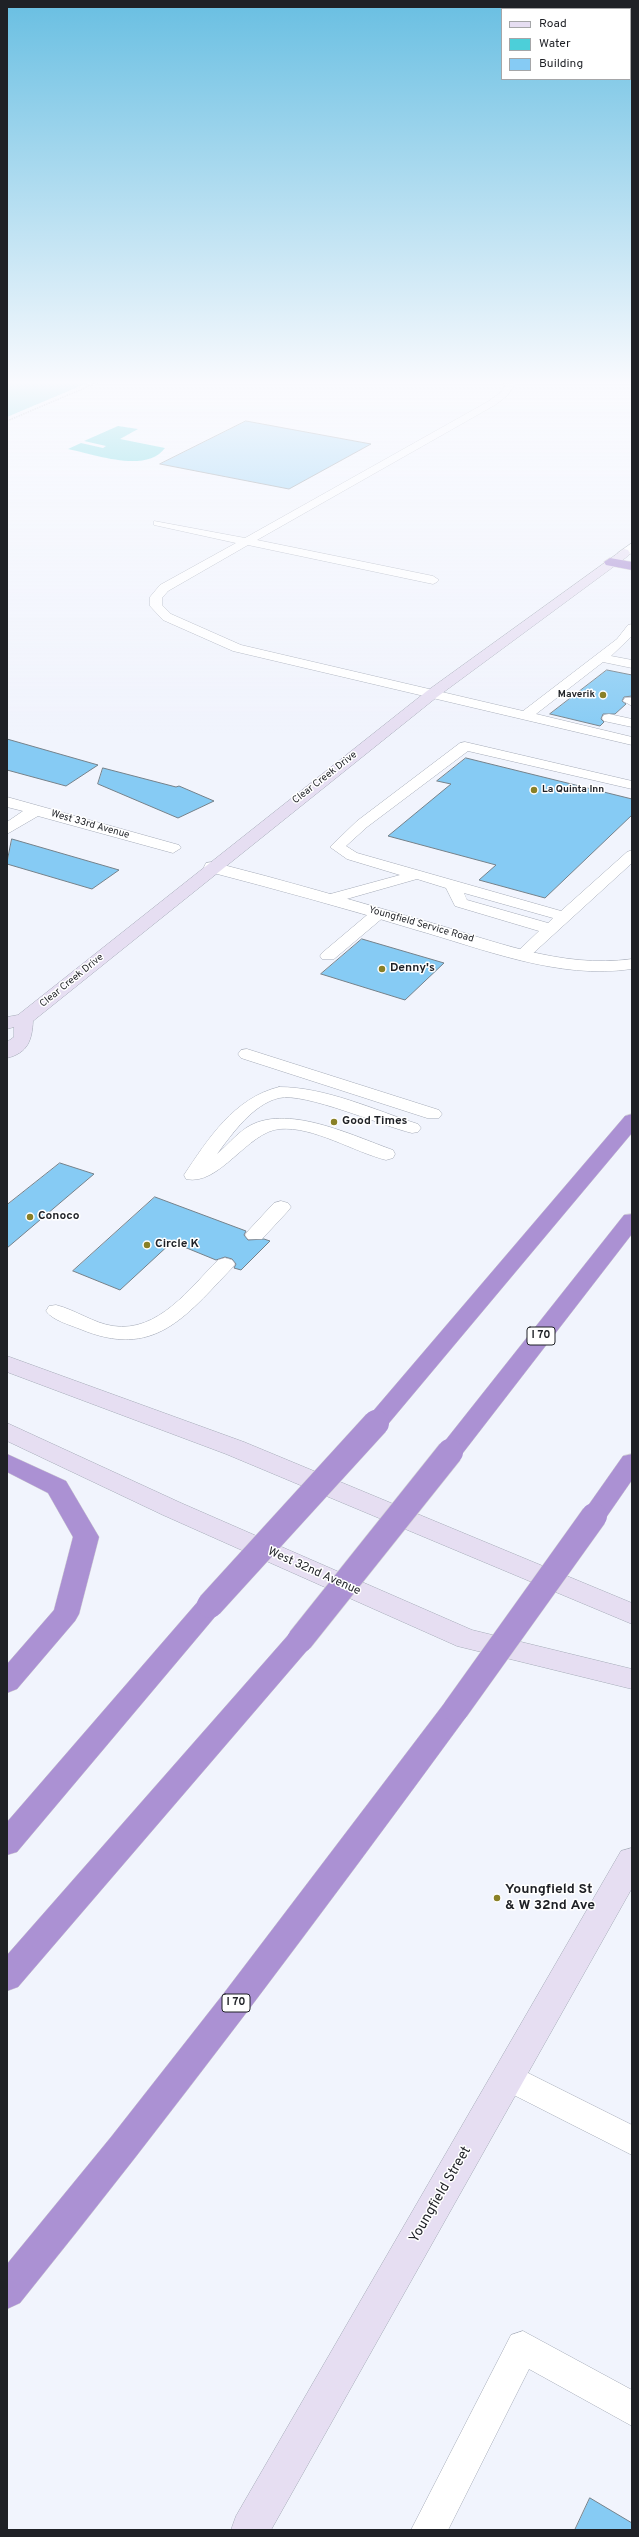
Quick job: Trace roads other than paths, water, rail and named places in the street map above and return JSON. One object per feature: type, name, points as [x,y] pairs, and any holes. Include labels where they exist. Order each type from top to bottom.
[{"type":"highway","points":[[610,562],[632,566]]},
{"type":"highway","points":[[7,1843],[210,1606],[376,1423],[632,1120]]},
{"type":"highway","name":"I 70","points":[[7,1978],[300,1640],[632,1220]]},
{"type":"highway","points":[[7,1462],[56,1487],[86,1538],[66,1614],[7,1682]]},
{"type":"highway","name":"I 70","points":[[7,2291],[261,1971],[456,1710],[632,1462]]},
{"type":"main road","name":"Clear Creek Drive","points":[[7,1052],[23,1039],[16,1021],[432,694],[610,562],[629,551]]},
{"type":"main road","points":[[7,1364],[235,1448],[632,1614]]},
{"type":"main road","name":"West 32nd Avenue","points":[[7,1431],[172,1509],[466,1638],[632,1679]]},
{"type":"main road","name":"Youngfield Street","points":[[253,2529],[632,1860]]},
{"type":"street","name":"West 33rd Avenue","points":[[7,802],[173,848]]},
{"type":"street","points":[[7,829],[36,810]]},
{"type":"street","name":"Youngfield Service Road","points":[[212,867],[523,954],[584,967],[621,967],[632,964]]},
{"type":"lane","points":[[321,499],[164,588],[156,597],[156,606],[173,620],[237,648],[626,739],[632,727]]},
{"type":"lane","points":[[158,523],[433,580]]},
{"type":"lane","points":[[525,716],[602,658],[621,642],[632,628]]},
{"type":"lane","points":[[602,658],[632,664]]},
{"type":"lane","points":[[582,672],[598,676]]},
{"type":"lane","points":[[564,686],[581,690]]},
{"type":"lane","points":[[543,702],[560,706]]},
{"type":"lane","points":[[609,718],[632,723]]},
{"type":"lane","points":[[565,917],[352,856],[337,847],[362,824],[465,746],[632,785]]},
{"type":"lane","points":[[523,954],[632,855]]},
{"type":"lane","points":[[329,900],[416,875]]},
{"type":"lane","points":[[452,885],[461,903],[551,929]]},
{"type":"lane","points":[[328,956],[379,913]]},
{"type":"lane","points":[[247,1054],[434,1114]]},
{"type":"lane","points":[[386,1154],[306,1126],[279,1123],[253,1131],[224,1158],[193,1175],[220,1136],[261,1099],[280,1092],[300,1093],[412,1128]]},
{"type":"lane","points":[[255,1235],[281,1207]]},
{"type":"lane","points":[[56,1311],[114,1333],[139,1333],[165,1322],[225,1264]]},
{"type":"lane","points":[[508,2077],[632,2141]]},
{"type":"lane","points":[[429,2530],[523,2347],[632,2408]]},
{"type":"place","name":"Maverik","points":[[603,695]]},
{"type":"place","name":"La Quinta Inn","points":[[534,790]]},
{"type":"place","name":"Denny's","points":[[382,969]]},
{"type":"place","name":"Good Times","points":[[334,1122]]},
{"type":"place","name":"Conoco","points":[[30,1217]]},
{"type":"place","name":"Circle K","points":[[147,1245]]},
{"type":"place","name":"Youngfield St & W 32nd Ave","points":[[497,1898]]}]
